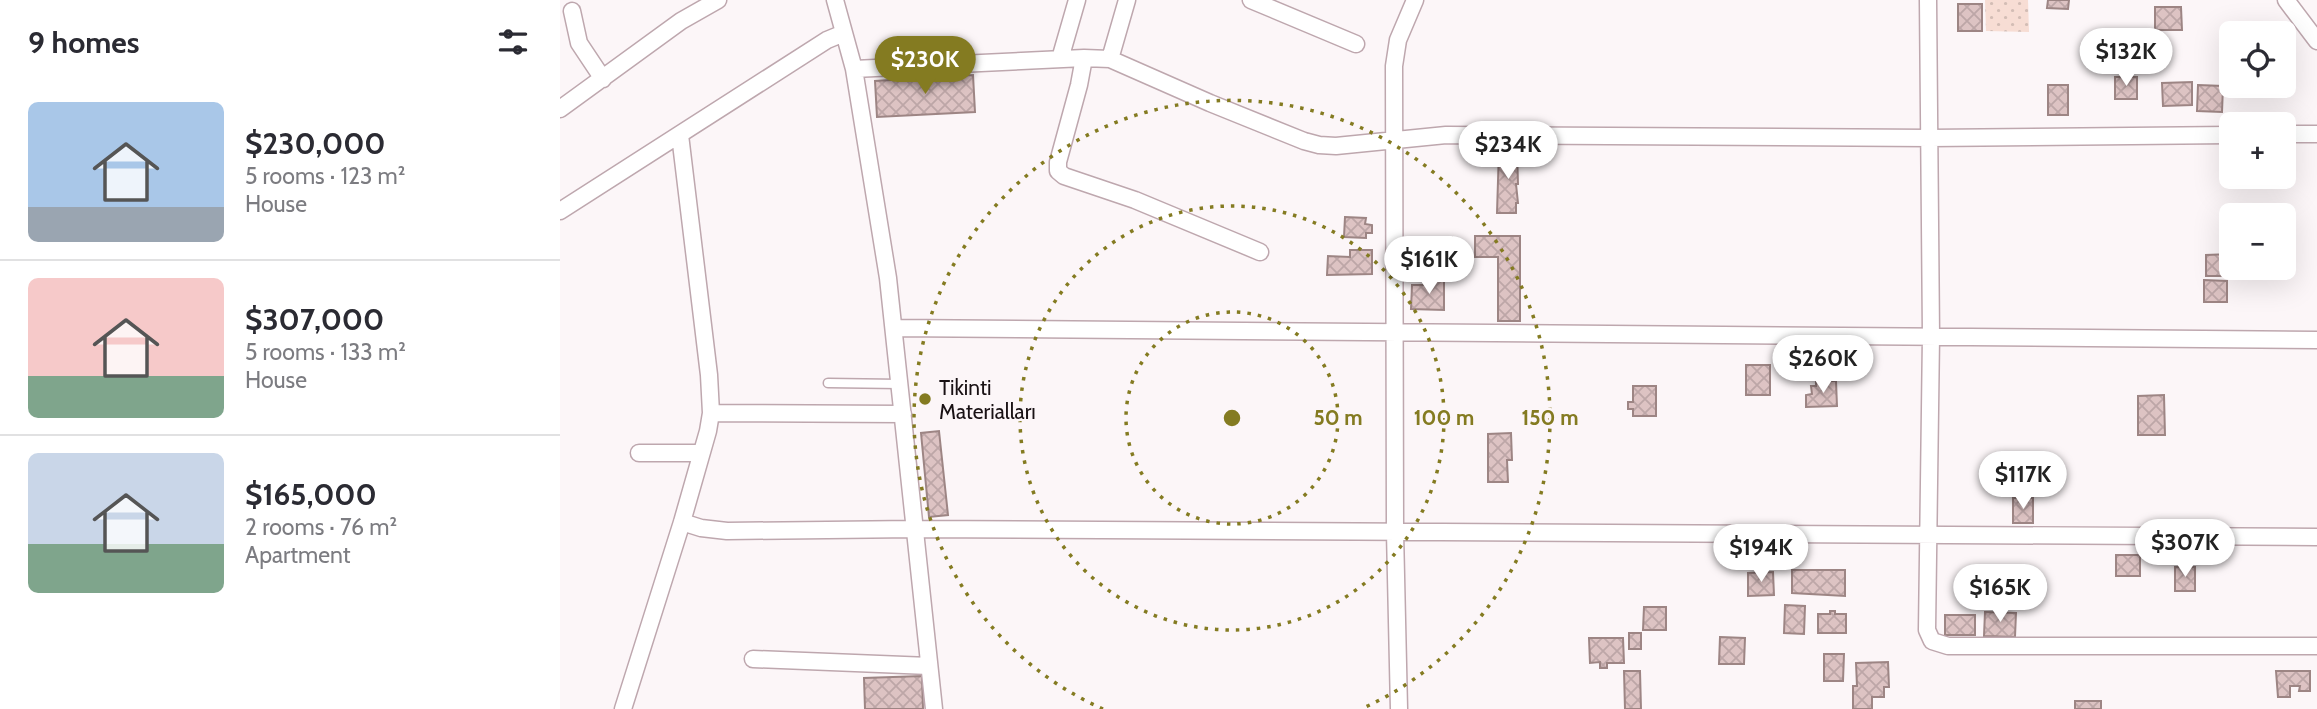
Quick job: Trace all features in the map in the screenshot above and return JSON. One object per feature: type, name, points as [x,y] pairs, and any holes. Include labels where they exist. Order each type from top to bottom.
[{"type":"street","points":[[560,109],[681,21],[718,0]]},
{"type":"street","points":[[835,0],[854,69],[895,328],[934,709]]},
{"type":"street","points":[[1060,59],[1077,0]]},
{"type":"street","points":[[1110,59],[1127,0]]},
{"type":"street","points":[[1251,0],[1356,44]]},
{"type":"street","points":[[1399,709],[1395,532],[1394,66],[1398,40],[1415,0]]},
{"type":"street","points":[[1928,0],[1931,336],[1927,630],[1933,641],[1948,646],[2317,646]]},
{"type":"street","points":[[2286,0],[2317,41]]},
{"type":"street","points":[[572,11],[579,43],[603,79]]},
{"type":"street","points":[[560,211],[827,40],[844,33]]},
{"type":"street","points":[[1084,58],[1058,171],[1064,176],[1135,200],[1260,252]]},
{"type":"street","points":[[854,69],[1110,59],[1210,103],[1319,145],[1359,145],[1446,135],[1930,138],[2219,135]]},
{"type":"street","points":[[2296,134],[2317,134]]},
{"type":"street","points":[[623,709],[682,522],[711,413],[709,375],[680,135]]},
{"type":"street","points":[[895,328],[2317,340]]},
{"type":"street","points":[[711,413],[903,414]]},
{"type":"street","points":[[639,453],[701,453]]},
{"type":"street","points":[[682,522],[701,528],[727,531],[914,529],[2317,537]]},
{"type":"street","points":[[753,659],[929,666]]},
{"type":"lane","points":[[828,383],[900,384]]},
{"type":"shaded area","points":[[1985,0],[2028,0],[2029,32],[1986,31]]},
{"type":"building","points":[[2048,0],[2069,0],[2068,9],[2047,8]]},
{"type":"building","points":[[1958,4],[1982,4],[1982,31],[1958,31]]},
{"type":"building","points":[[2155,7],[2181,7],[2182,30],[2155,30]]},
{"type":"building","points":[[2115,46],[2141,46],[2142,72],[2115,72]]},
{"type":"building","points":[[973,75],[975,112],[877,117],[875,81]]},
{"type":"building","points":[[2115,77],[2137,77],[2137,99],[2115,99]]},
{"type":"building","points":[[2192,82],[2192,105],[2163,106],[2162,83]]},
{"type":"building","points":[[2048,85],[2068,85],[2068,115],[2048,115]]},
{"type":"building","points":[[2198,85],[2219,86],[2219,98],[2223,98],[2222,112],[2197,111]]},
{"type":"building","points":[[1499,149],[1517,149],[1516,213],[1497,213]]},
{"type":"building","points":[[1345,217],[1366,218],[1365,224],[1372,225],[1372,233],[1366,233],[1366,238],[1344,237]]},
{"type":"building","points":[[1475,236],[1520,236],[1520,321],[1498,321],[1498,257],[1475,257]]},
{"type":"building","points":[[1433,237],[1452,237],[1451,269],[1432,268]]},
{"type":"building","points":[[1350,250],[1372,250],[1372,274],[1327,275],[1328,256],[1350,257]]},
{"type":"building","points":[[2219,254],[2219,276],[2206,276],[2206,255]]},
{"type":"building","points":[[1434,280],[1444,280],[1444,310],[1411,309],[1412,285],[1434,285]]},
{"type":"building","points":[[2204,280],[2227,281],[2227,302],[2204,302]]},
{"type":"building","points":[[1746,365],[1770,365],[1770,395],[1746,395]]},
{"type":"building","points":[[1816,381],[1836,381],[1837,406],[1806,407],[1806,395],[1812,394],[1811,386],[1816,386]]},
{"type":"building","points":[[1633,386],[1656,386],[1656,416],[1633,416],[1633,409],[1628,409],[1628,402],[1633,402]]},
{"type":"building","points":[[2164,395],[2165,435],[2138,435],[2138,396]]},
{"type":"building","points":[[939,431],[948,515],[929,517],[921,433]]},
{"type":"building","points":[[1511,433],[1512,460],[1507,460],[1508,482],[1488,482],[1488,434]]},
{"type":"building","points":[[2013,498],[2033,498],[2033,523],[2013,523]]},
{"type":"building","points":[[2116,555],[2140,555],[2140,576],[2116,576]]},
{"type":"building","points":[[2175,567],[2195,567],[2195,591],[2175,591]]},
{"type":"building","points":[[1977,568],[1995,568],[1995,591],[1976,591]]},
{"type":"building","points":[[2005,569],[2025,569],[2025,594],[2005,594]]},
{"type":"building","points":[[1792,570],[1845,570],[1845,596],[1792,593]]},
{"type":"building","points":[[1773,572],[1774,595],[1748,596],[1748,573]]},
{"type":"building","points":[[1785,605],[1805,606],[1804,634],[1784,633]]},
{"type":"building","points":[[1644,607],[1666,607],[1666,630],[1643,630]]},
{"type":"building","points":[[1830,611],[1846,614],[1846,633],[1818,633],[1818,614],[1830,614]]},
{"type":"building","points":[[1985,612],[2016,613],[2015,637],[1984,636]]},
{"type":"building","points":[[1945,615],[1975,615],[1975,635],[1945,635]]},
{"type":"building","points":[[1629,633],[1641,633],[1641,649],[1629,649]]},
{"type":"building","points":[[1720,637],[1745,638],[1744,664],[1719,664]]},
{"type":"building","points":[[1589,638],[1623,638],[1624,663],[1607,663],[1607,668],[1600,668],[1600,662],[1590,663]]},
{"type":"building","points":[[1824,654],[1844,654],[1843,681],[1824,681]]},
{"type":"building","points":[[1888,662],[1889,687],[1884,687],[1884,697],[1872,697],[1872,709],[1853,709],[1853,686],[1857,686],[1856,663]]},
{"type":"building","points":[[1624,671],[1640,671],[1641,709],[1625,709]]},
{"type":"building","points":[[2276,671],[2310,671],[2310,691],[2299,691],[2300,686],[2290,686],[2290,697],[2278,697]]},
{"type":"building","points":[[922,676],[923,709],[865,709],[864,678]]},
{"type":"building","points":[[2075,701],[2101,701],[2101,709],[2075,709]]},
{"type":"place","name":"Tikinti Materialları","points":[[925,399]]}]
